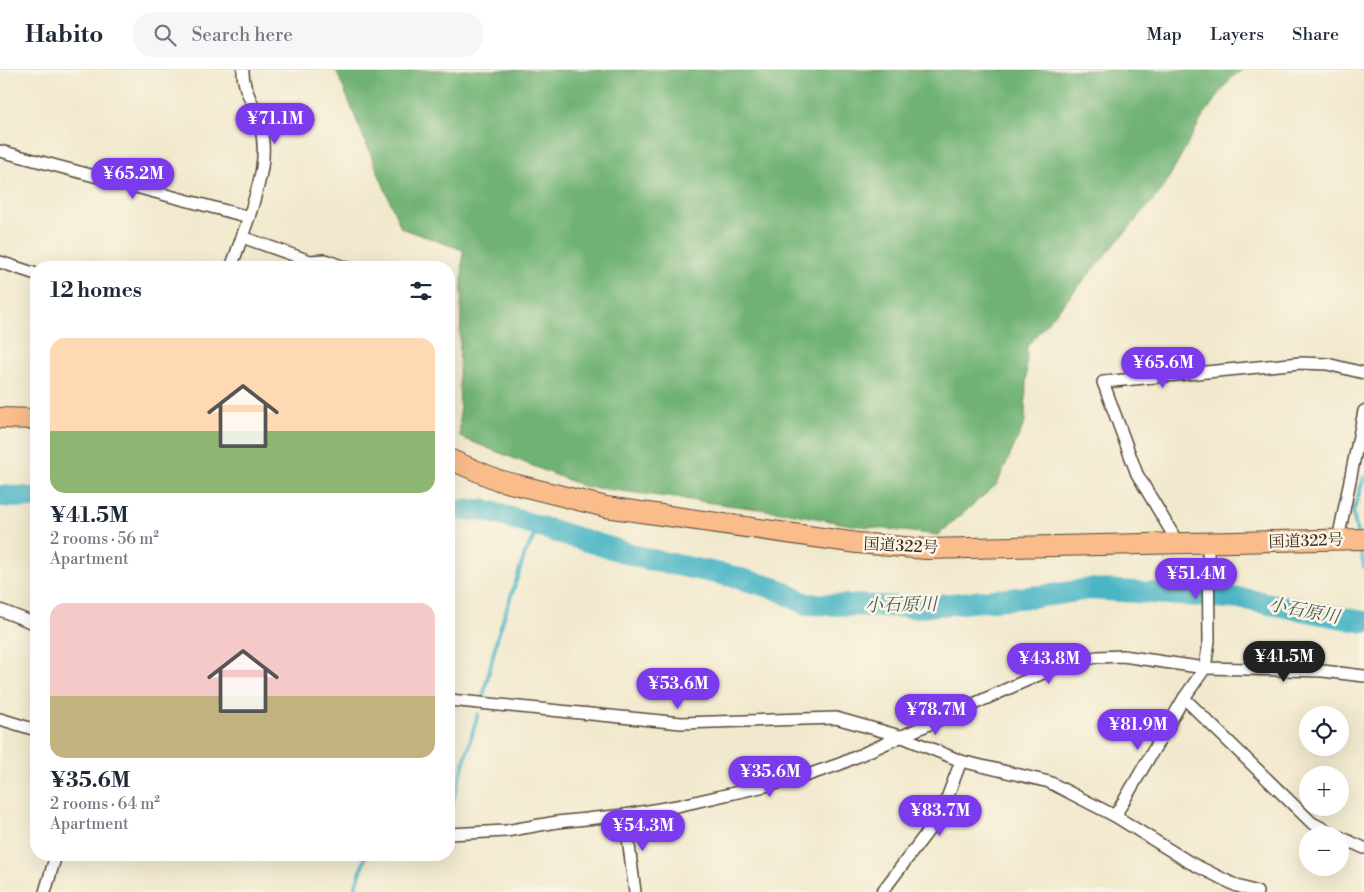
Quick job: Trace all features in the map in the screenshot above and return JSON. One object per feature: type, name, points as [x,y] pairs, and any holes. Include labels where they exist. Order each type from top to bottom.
[{"type":"highway","points":[[0,418],[30,419]]},
{"type":"highway","name":"国道322号","points":[[455,462],[498,480],[606,508],[857,543],[926,549],[1178,543],[1209,551],[1350,539]]},
{"type":"street","points":[[233,261],[264,167],[261,126],[242,81],[243,70]]},
{"type":"street","points":[[0,151],[249,217]]},
{"type":"street","points":[[242,237],[310,260],[329,261]]},
{"type":"street","points":[[0,262],[30,272]]},
{"type":"street","points":[[1178,543],[1137,474],[1104,382],[1300,362],[1326,364],[1364,373]]},
{"type":"street","points":[[1350,539],[1364,411]]},
{"type":"street","points":[[1115,816],[1184,698],[1205,668],[1209,641],[1209,551]]},
{"type":"street","points":[[0,610],[30,622]]},
{"type":"street","points":[[455,834],[506,831],[557,822],[626,815],[677,806],[796,779],[840,764],[1063,664],[1096,657],[1123,656],[1205,668],[1323,671],[1364,676]]},
{"type":"street","points":[[1184,698],[1312,822],[1319,826]]},
{"type":"street","points":[[455,701],[681,723],[836,718],[900,736],[961,761],[1049,782],[1115,816],[1189,862],[1237,886],[1257,892]]},
{"type":"street","points":[[0,719],[30,728]]},
{"type":"street","points":[[882,892],[941,814],[961,761]]},
{"type":"street","points":[[626,815],[635,892]]},
{"type":"street","points":[[1349,841],[1364,848]]},
{"type":"street","points":[[45,892],[54,861]]},
{"type":"green space","points":[[336,70],[1242,70],[1231,78],[1203,116],[1162,190],[1027,346],[1025,422],[997,484],[938,535],[851,525],[789,513],[583,486],[460,437],[459,372],[463,250],[401,228]]},
{"type":"waterway","points":[[1357,532],[1353,513],[1364,477]]},
{"type":"waterway","name":"小石原川","points":[[0,496],[30,498]]},
{"type":"waterway","name":"小石原川","points":[[455,510],[484,510],[647,559],[731,576],[777,589],[806,604],[916,607],[1052,595],[1089,589],[1244,599],[1364,622]]},
{"type":"waterway","points":[[482,701],[498,635],[525,554],[540,525]]},
{"type":"waterway","points":[[1359,544],[1364,567]]},
{"type":"waterway","points":[[455,794],[478,714]]},
{"type":"waterway","points":[[354,892],[364,861]]}]
